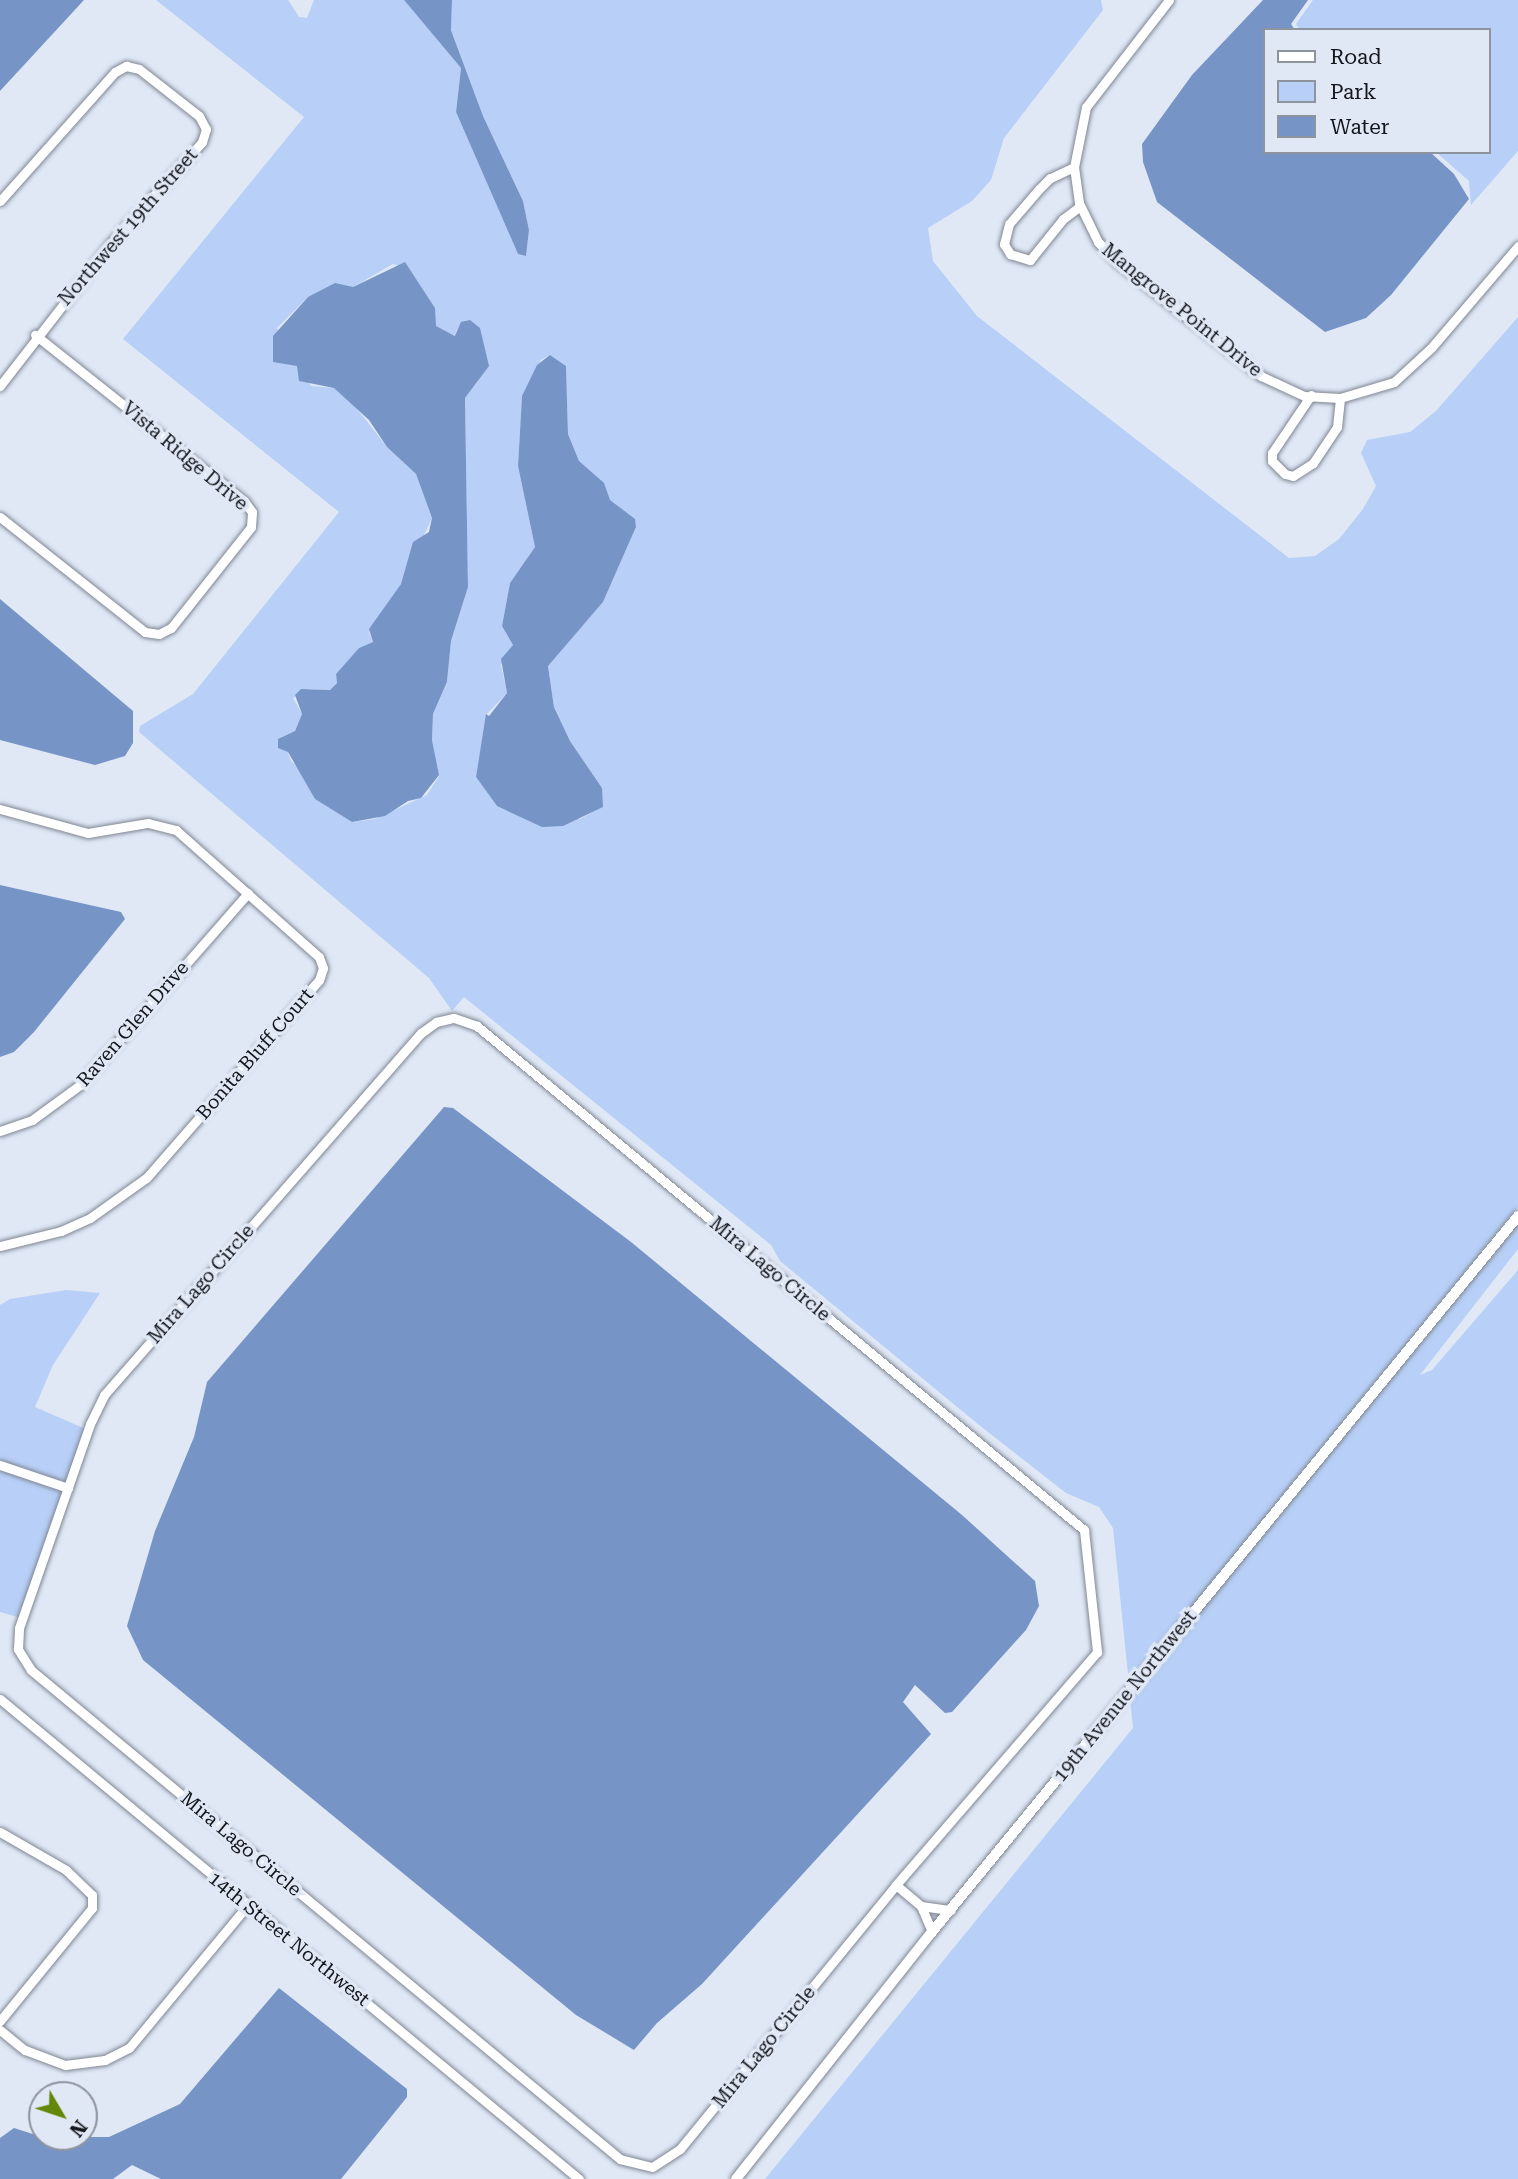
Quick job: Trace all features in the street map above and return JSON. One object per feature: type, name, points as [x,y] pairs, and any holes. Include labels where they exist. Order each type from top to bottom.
[{"type":"street","name":"Mangrove Point Drive","points":[[1169,0],[1087,107],[1074,167],[1080,206],[1098,242],[1117,262],[1261,376],[1311,396],[1340,398],[1394,382],[1406,373],[1518,246]]},
{"type":"street","name":"Northwest 19th Street","points":[[0,201],[106,82],[126,66],[139,69],[199,116],[206,129],[197,148],[36,335],[0,386]]},
{"type":"street","points":[[1074,167],[1050,178],[1039,189],[1009,224],[1004,244],[1010,254],[1030,260],[1063,219],[1080,206]]},
{"type":"street","name":"Vista Ridge Drive","points":[[0,517],[145,632],[159,634],[171,628],[251,527],[252,512],[244,501],[36,335]]},
{"type":"street","points":[[1311,396],[1272,453],[1272,461],[1285,474],[1293,476],[1313,463],[1337,427],[1340,398]]},
{"type":"street","name":"Bonita Bluff Court","points":[[0,808],[88,834],[148,823],[169,828],[248,893],[319,957],[323,968],[319,981],[146,1178],[90,1218],[61,1231],[0,1246]]},
{"type":"street","name":"Raven Glen Drive","points":[[0,1131],[49,1110],[80,1085],[248,893]]},
{"type":"street","name":"Mira Lago Circle","points":[[446,1019],[470,1022],[1084,1530],[1097,1652],[896,1885],[674,2155],[652,2167],[625,2162],[26,1665],[18,1649],[19,1628],[104,1395],[421,1033],[446,1019]]},
{"type":"street","name":"19th Avenue Northwest","points":[[736,2179],[932,1932],[1518,1216]]},
{"type":"street","points":[[0,1465],[68,1488]]},
{"type":"street","name":"14th Street Northwest","points":[[0,1699],[579,2179]]},
{"type":"street","points":[[0,1832],[66,1870],[92,1895],[92,1908],[0,2021]]},
{"type":"street","points":[[896,1885],[921,1906],[932,1932]]},
{"type":"street","points":[[0,2030],[25,2050],[65,2066],[105,2060],[129,2048],[247,1906]]},
{"type":"street","points":[[921,1906],[951,1910]]},
{"type":"green space","points":[[156,0],[288,0],[299,17],[307,18],[314,0],[404,0],[461,68],[456,112],[518,254],[526,256],[529,230],[523,201],[483,116],[451,29],[452,0],[1101,0],[1103,10],[1004,138],[991,180],[972,201],[928,228],[933,261],[977,316],[1289,558],[1315,556],[1339,539],[1363,509],[1376,486],[1361,453],[1367,440],[1410,432],[1436,411],[1518,317],[1518,1207],[1129,1684],[1113,1528],[1099,1507],[1066,1493],[979,1425],[780,1261],[771,1245],[464,997],[452,1011],[429,978],[139,732],[140,726],[193,694],[339,512],[123,339],[304,117]],"holes":[[[393,264],[410,270],[435,308],[435,326],[456,336],[457,329],[478,381],[465,398],[468,587],[451,641],[447,683],[433,714],[432,740],[439,776],[427,795],[375,819],[352,822],[315,799],[302,771],[291,761],[282,737],[295,731],[302,714],[293,698],[309,689],[330,690],[337,683],[336,674],[359,648],[373,642],[369,632],[401,584],[432,518],[416,474],[387,447],[347,396],[334,388],[311,386],[277,328],[308,297],[353,287]],[[550,355],[566,366],[568,434],[579,461],[610,500],[635,520],[636,527],[603,602],[548,665],[554,707],[570,741],[602,788],[602,807],[580,819],[497,806],[476,777],[487,714],[507,693],[501,665],[513,645],[502,626],[510,583],[535,547],[518,466],[522,396],[541,360]]]},
{"type":"green space","points":[[1313,0],[1518,0],[1518,151],[1471,205],[1469,181],[1438,154],[1490,154],[1490,28],[1299,28],[1296,24]]},
{"type":"green space","points":[[1518,1224],[1518,1249],[1420,1375],[1432,1370],[1518,1270],[1518,2179],[765,2179],[1133,1728],[1130,1698]]},
{"type":"green space","points":[[66,1290],[100,1293],[53,1365],[35,1407],[88,1430],[21,1618],[0,1612],[0,1305],[10,1299]]},
{"type":"water","points":[[0,0],[84,0],[0,91]]},
{"type":"water","points":[[404,0],[452,0],[451,30],[483,116],[523,201],[529,230],[526,256],[518,254],[456,112],[461,68]]},
{"type":"water","points":[[1263,0],[1308,0],[1291,24],[1294,28],[1262,28],[1262,154],[1432,154],[1454,174],[1469,199],[1391,295],[1366,318],[1325,332],[1157,202],[1143,162],[1142,144],[1192,75]]},
{"type":"water","points":[[405,262],[435,308],[436,326],[455,336],[461,322],[470,320],[480,328],[489,366],[465,398],[468,587],[451,641],[447,682],[433,714],[432,740],[439,775],[421,798],[408,801],[385,816],[352,822],[315,799],[288,752],[278,748],[278,739],[295,731],[302,714],[295,695],[301,689],[330,690],[337,683],[336,674],[359,648],[373,642],[369,629],[401,584],[413,542],[429,532],[432,518],[416,474],[387,447],[369,420],[334,388],[299,381],[297,366],[273,362],[273,336],[308,297],[335,283],[353,287]]},
{"type":"water","points":[[550,355],[566,366],[568,434],[579,461],[604,483],[610,500],[635,519],[636,527],[603,602],[548,666],[554,707],[570,741],[602,788],[603,807],[563,826],[542,827],[497,806],[476,777],[486,714],[489,716],[507,693],[501,659],[513,645],[502,626],[510,583],[535,547],[518,466],[522,396],[537,365]]},
{"type":"water","points":[[0,599],[133,711],[133,743],[125,756],[95,765],[0,740]]},
{"type":"water","points":[[0,885],[121,912],[125,919],[34,1032],[14,1052],[0,1057]]},
{"type":"water","points":[[444,1107],[453,1108],[631,1242],[962,1515],[1035,1581],[1039,1606],[1026,1630],[952,1712],[945,1713],[915,1685],[903,1702],[931,1734],[702,1984],[657,2023],[634,2050],[576,2015],[143,1660],[127,1626],[155,1531],[194,1437],[207,1382]]},
{"type":"water","points":[[279,1988],[407,2089],[407,2097],[341,2179],[161,2179],[132,2165],[113,2179],[0,2179],[0,2138],[14,2128],[28,2132],[28,2151],[98,2151],[98,2137],[109,2137],[180,2104]]}]
